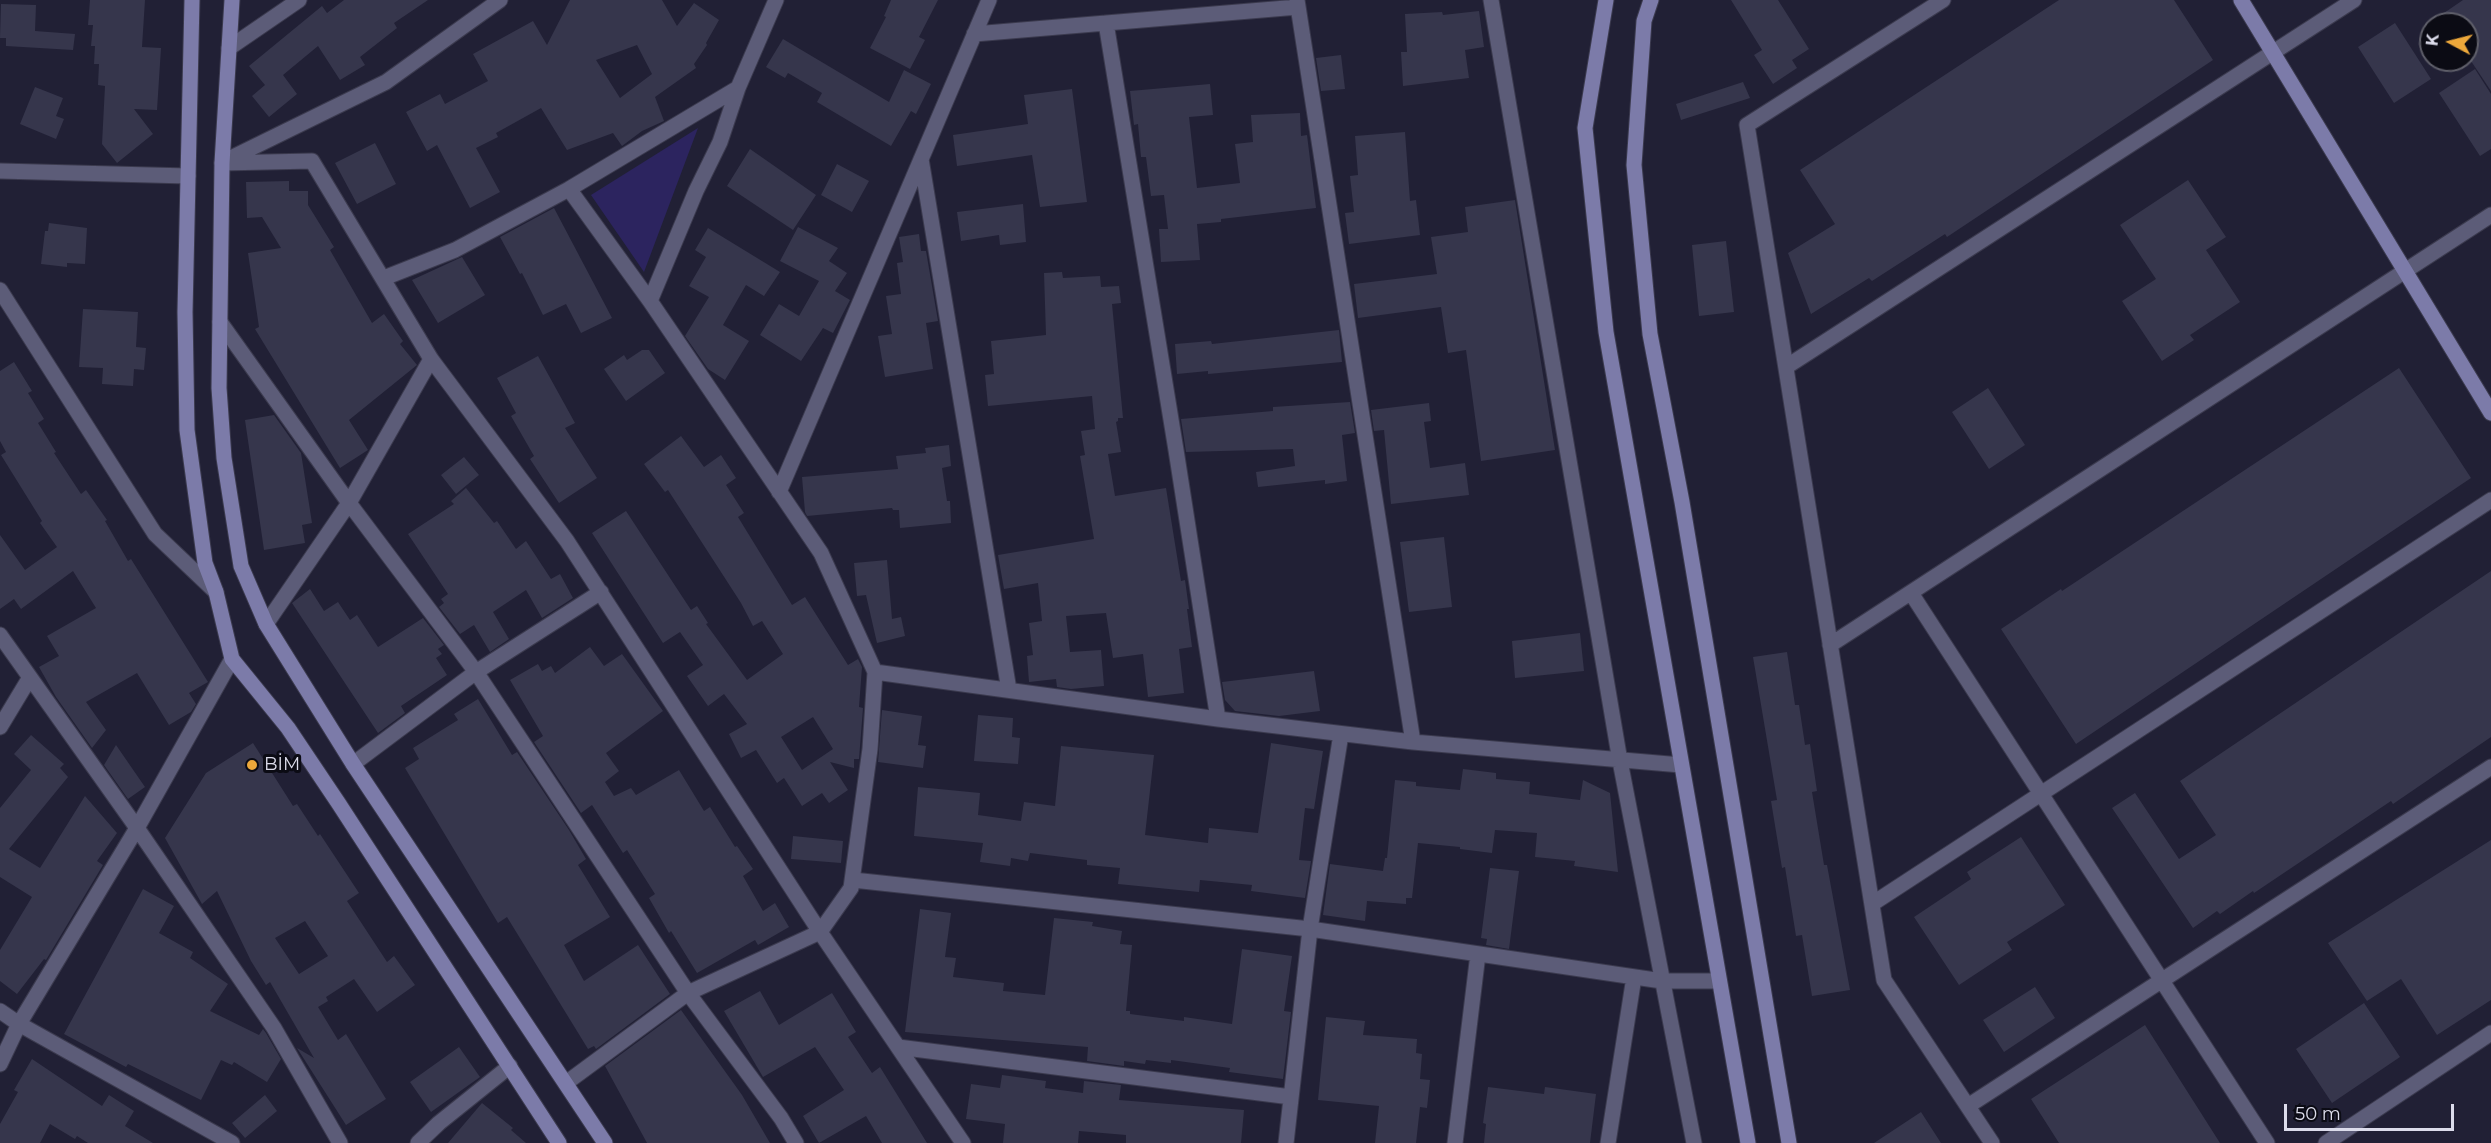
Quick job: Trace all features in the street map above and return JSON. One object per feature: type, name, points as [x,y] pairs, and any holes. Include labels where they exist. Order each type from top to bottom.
[{"type":"main road","points":[[192,0],[185,312],[187,430],[206,563],[216,591],[232,658],[288,728],[559,1143]]},
{"type":"main road","points":[[232,0],[222,162],[219,388],[224,458],[241,566],[266,624],[353,764],[605,1143]]},
{"type":"main road","points":[[1606,0],[1585,128],[1606,332],[1748,1143]]},
{"type":"main road","points":[[1651,0],[1644,21],[1634,165],[1650,334],[1682,502],[1789,1143]]},
{"type":"main road","points":[[2241,0],[2404,273],[2491,413]]},
{"type":"street","points":[[228,48],[299,0]]},
{"type":"street","points":[[222,162],[386,82],[500,0]]},
{"type":"street","points":[[650,301],[696,191],[720,142],[738,88],[776,0]]},
{"type":"street","points":[[779,492],[988,0]]},
{"type":"street","points":[[1491,0],[1620,761],[1694,1143]]},
{"type":"street","points":[[1943,0],[1747,125],[1884,980],[1992,1143]]},
{"type":"street","points":[[1786,367],[2354,0]]},
{"type":"street","points":[[974,34],[1297,4],[1413,742]]},
{"type":"street","points":[[1106,23],[1218,719]]},
{"type":"street","points":[[384,278],[455,250],[569,189],[738,88]]},
{"type":"street","points":[[921,159],[1009,690]]},
{"type":"street","points":[[222,162],[312,161],[431,359],[567,541],[820,932],[963,1143]]},
{"type":"street","points":[[0,171],[188,176]]},
{"type":"street","points":[[566,1083],[688,993],[820,932],[851,888],[853,880],[870,749],[875,672],[821,553],[650,301],[569,189]]},
{"type":"street","points":[[1830,645],[2404,273],[2491,214]]},
{"type":"street","points":[[0,290],[154,534],[216,591]]},
{"type":"street","points":[[220,322],[476,672],[688,993],[781,1118],[796,1143]]},
{"type":"street","points":[[266,624],[350,502],[431,359]]},
{"type":"street","points":[[1872,904],[2491,500]]},
{"type":"street","points":[[353,764],[476,672],[601,592]]},
{"type":"street","points":[[1911,593],[2267,1143]]},
{"type":"street","points":[[0,635],[137,828],[274,1028],[340,1143]]},
{"type":"street","points":[[0,1064],[19,1024],[137,828],[232,658]]},
{"type":"street","points":[[875,672],[1341,734],[1681,765]]},
{"type":"street","points":[[0,727],[29,678]]},
{"type":"street","points":[[1287,1143],[1310,929],[1341,734]]},
{"type":"street","points":[[1968,1106],[2491,767]]},
{"type":"street","points":[[853,880],[1310,929],[1662,981],[1719,981]]},
{"type":"street","points":[[1455,1143],[1478,954]]},
{"type":"street","points":[[1608,1143],[1634,977]]},
{"type":"street","points":[[0,1011],[19,1024],[232,1143]]},
{"type":"street","points":[[2326,1143],[2491,1034]]},
{"type":"street","points":[[898,1047],[1292,1097]]},
{"type":"street","points":[[418,1143],[439,1123],[510,1066]]},
{"type":"shaded area","points":[[698,128],[644,272],[591,195]]},
{"type":"building","points":[[90,0],[145,0],[142,47],[161,48],[157,110],[134,109],[153,134],[117,163],[102,144],[105,86],[98,85],[99,64],[94,64],[95,46],[91,46],[93,25],[88,25]]},
{"type":"building","points":[[344,0],[428,0],[394,23],[397,28],[360,57],[365,65],[340,80],[318,46],[283,75],[297,94],[269,117],[252,96],[265,85],[249,66],[322,6],[327,13]]},
{"type":"building","points":[[570,0],[662,0],[677,26],[694,3],[719,20],[707,45],[694,64],[696,68],[655,97],[664,121],[642,131],[622,146],[613,133],[567,150],[541,108],[496,133],[498,137],[476,148],[500,192],[470,208],[437,145],[427,151],[406,112],[440,94],[445,104],[488,81],[473,54],[533,21],[547,45]],"holes":[[[637,45],[652,74],[620,98],[596,60]]]},
{"type":"building","points":[[891,0],[938,0],[919,37],[925,40],[910,69],[870,48],[886,17],[884,16]]},
{"type":"building","points":[[1731,0],[1778,0],[1809,49],[1792,60],[1797,68],[1773,84],[1754,55],[1762,50]]},
{"type":"building","points":[[2059,0],[2174,0],[2213,60],[1947,237],[1945,234],[1872,281],[1869,278],[1811,314],[1788,253],[1835,224],[1800,170]]},
{"type":"building","points":[[2463,0],[2491,0],[2491,91],[2478,72],[2479,12],[2446,12]]},
{"type":"building","points":[[1,4],[36,5],[35,31],[75,34],[73,50],[6,46],[6,38],[0,38]]},
{"type":"building","points":[[1479,11],[1484,47],[1465,50],[1469,78],[1403,86],[1401,52],[1407,52],[1405,14],[1442,12],[1443,15]]},
{"type":"building","points":[[2395,23],[2419,60],[2419,72],[2426,72],[2431,79],[2394,103],[2358,47]]},
{"type":"building","points":[[783,39],[889,102],[904,70],[931,84],[916,114],[911,111],[891,146],[817,102],[822,93],[788,73],[785,78],[766,67]]},
{"type":"building","points":[[1341,55],[1345,89],[1321,91],[1316,58]]},
{"type":"building","points":[[2470,72],[2477,72],[2491,94],[2491,149],[2480,156],[2439,93]]},
{"type":"building","points":[[1743,82],[1750,98],[1681,120],[1676,104]]},
{"type":"building","points":[[1210,84],[1213,115],[1189,117],[1197,188],[1240,183],[1235,144],[1253,142],[1251,115],[1300,113],[1301,136],[1307,135],[1316,208],[1197,224],[1200,260],[1161,262],[1159,229],[1168,229],[1164,195],[1151,196],[1146,157],[1141,157],[1138,124],[1134,125],[1130,91]]},
{"type":"building","points":[[35,87],[63,98],[56,116],[64,119],[56,139],[20,124]]},
{"type":"building","points":[[1072,89],[1087,202],[1040,207],[1032,155],[957,166],[953,135],[1028,124],[1024,95]]},
{"type":"building","points":[[1405,132],[1410,201],[1416,200],[1420,235],[1349,244],[1345,213],[1354,212],[1350,176],[1358,175],[1355,136]]},
{"type":"building","points":[[375,143],[396,184],[357,204],[335,163]]},
{"type":"building","points":[[750,149],[816,195],[793,230],[727,186]]},
{"type":"building","points":[[837,164],[869,181],[852,212],[821,195]]},
{"type":"building","points":[[2188,180],[2226,237],[2206,250],[2240,302],[2190,335],[2194,340],[2162,361],[2122,301],[2156,279],[2120,225]]},
{"type":"building","points":[[289,181],[289,191],[308,191],[308,205],[334,247],[330,250],[372,323],[384,314],[403,341],[400,344],[417,365],[349,420],[368,450],[340,468],[255,329],[259,327],[248,253],[281,248],[262,217],[247,218],[246,182]]},
{"type":"building","points":[[1515,200],[1555,450],[1481,461],[1466,350],[1448,353],[1441,307],[1358,318],[1354,284],[1437,274],[1431,237],[1468,232],[1465,207]]},
{"type":"building","points":[[1023,204],[1026,242],[1000,245],[999,235],[961,241],[957,212]]},
{"type":"building","points":[[554,208],[612,318],[581,333],[566,304],[543,315],[522,273],[520,274],[500,237]]},
{"type":"building","points":[[49,223],[87,228],[85,264],[67,263],[67,267],[41,264],[45,231],[48,231]]},
{"type":"building","points":[[798,227],[838,248],[829,261],[847,273],[835,291],[850,300],[833,333],[823,328],[801,361],[760,335],[779,304],[799,316],[819,281],[780,261]]},
{"type":"building","points":[[708,228],[780,272],[764,296],[746,285],[723,325],[749,341],[725,380],[708,369],[685,336],[709,297],[689,286],[706,257],[695,250]]},
{"type":"building","points":[[919,234],[921,251],[926,251],[938,321],[926,323],[933,369],[885,377],[878,336],[892,334],[886,296],[901,294],[897,263],[903,262],[899,237]]},
{"type":"building","points":[[1726,241],[1734,312],[1699,316],[1692,245]]},
{"type":"building","points":[[462,257],[485,295],[438,323],[412,280]]},
{"type":"building","points":[[1062,272],[1063,278],[1100,276],[1101,287],[1119,286],[1121,303],[1112,304],[1123,418],[1118,418],[1116,422],[1121,452],[1108,454],[1115,496],[1166,488],[1181,581],[1185,580],[1189,609],[1187,609],[1192,647],[1179,649],[1184,693],[1148,697],[1143,654],[1113,658],[1106,613],[1066,616],[1070,652],[1101,650],[1104,686],[1071,689],[1057,687],[1056,679],[1029,682],[1027,656],[1033,655],[1029,623],[1042,621],[1038,583],[1004,589],[998,555],[1094,539],[1080,456],[1085,455],[1081,431],[1095,429],[1092,396],[988,406],[985,375],[994,374],[991,341],[1046,335],[1044,273]]},
{"type":"building","points":[[83,309],[138,312],[136,347],[146,348],[144,370],[134,369],[133,386],[102,384],[103,368],[79,367]]},
{"type":"building","points":[[1339,330],[1342,362],[1208,374],[1208,371],[1177,374],[1175,344],[1211,341],[1212,344]]},
{"type":"building","points":[[642,350],[649,350],[665,373],[626,401],[604,369],[624,355],[627,360]]},
{"type":"building","points":[[538,356],[575,423],[565,428],[597,478],[559,503],[530,459],[534,456],[511,416],[516,413],[497,378]]},
{"type":"building","points":[[14,362],[32,391],[28,393],[44,419],[38,423],[56,452],[54,453],[81,494],[86,490],[107,520],[105,521],[128,561],[131,559],[208,682],[189,693],[196,704],[191,712],[169,725],[137,673],[86,702],[106,730],[92,748],[56,697],[39,667],[59,656],[47,636],[96,608],[73,571],[21,609],[14,599],[0,609],[0,535],[25,570],[57,547],[40,523],[42,521],[1,455],[6,452],[0,441],[0,371]]},
{"type":"building","points":[[2399,368],[2471,478],[2076,744],[2001,629]]},
{"type":"building","points":[[1988,388],[2025,445],[1989,469],[1952,412]]},
{"type":"building","points":[[1350,402],[1355,433],[1342,435],[1347,481],[1325,484],[1325,480],[1258,487],[1256,472],[1295,466],[1293,449],[1186,452],[1181,419],[1273,411],[1273,407]]},
{"type":"building","points":[[1429,403],[1431,421],[1424,422],[1430,468],[1465,463],[1469,495],[1391,504],[1384,430],[1374,431],[1371,410]]},
{"type":"building","points":[[274,415],[301,453],[312,523],[302,525],[305,543],[264,550],[245,420]]},
{"type":"building","points":[[681,436],[704,467],[721,455],[736,478],[726,485],[744,513],[738,517],[792,605],[805,597],[848,665],[858,659],[862,667],[859,707],[863,708],[859,759],[854,759],[854,768],[830,762],[848,790],[829,803],[822,793],[802,806],[784,778],[777,783],[756,750],[741,758],[729,734],[747,724],[724,694],[708,706],[687,676],[703,665],[680,632],[663,643],[592,533],[626,511],[691,610],[697,606],[708,623],[706,624],[747,680],[783,654],[762,621],[753,626],[741,603],[668,490],[665,492],[644,464]],"holes":[[[813,717],[833,749],[802,770],[781,737]]]},
{"type":"building","points":[[949,445],[951,466],[942,468],[947,501],[950,501],[951,523],[900,528],[899,510],[892,508],[807,516],[805,512],[802,477],[898,469],[896,456],[926,453],[925,448]]},
{"type":"building","points":[[464,457],[479,475],[456,494],[441,475]]},
{"type":"building","points":[[466,488],[494,523],[497,521],[516,549],[526,541],[551,579],[560,574],[573,598],[542,618],[526,590],[493,612],[509,639],[490,652],[474,625],[460,634],[439,607],[444,603],[441,599],[448,594],[408,534],[454,504],[451,501]]},
{"type":"building","points":[[1444,537],[1452,607],[1409,612],[1400,542]]},
{"type":"building","points":[[887,560],[892,619],[901,617],[905,636],[877,643],[866,595],[857,596],[854,563]]},
{"type":"building","points":[[2491,571],[2491,737],[2393,804],[2391,801],[2254,893],[2253,891],[2220,914],[2217,911],[2193,928],[2112,808],[2135,793],[2179,859],[2216,835],[2180,781]]},
{"type":"building","points":[[310,589],[324,611],[338,602],[350,620],[357,615],[378,647],[423,618],[444,645],[438,649],[442,654],[436,658],[447,675],[401,706],[405,713],[378,733],[292,603]]},
{"type":"building","points":[[1580,633],[1584,671],[1515,678],[1512,641]]},
{"type":"building","points":[[590,647],[604,666],[622,654],[663,711],[606,753],[619,771],[605,782],[614,796],[631,788],[636,795],[679,770],[704,811],[710,807],[735,847],[737,846],[753,869],[743,876],[763,911],[775,903],[789,927],[758,945],[755,940],[697,973],[671,931],[669,933],[649,898],[655,894],[627,850],[623,853],[592,805],[581,813],[534,742],[543,736],[510,680],[538,664],[542,671],[551,666],[555,673]]},
{"type":"building","points":[[1787,652],[1795,705],[1799,705],[1805,745],[1810,744],[1817,791],[1812,792],[1824,865],[1827,865],[1850,990],[1812,996],[1802,935],[1796,936],[1785,867],[1782,868],[1771,801],[1777,800],[1753,657]]},
{"type":"building","points":[[1314,671],[1320,711],[1279,716],[1235,711],[1225,700],[1222,682]]},
{"type":"building","points":[[478,699],[512,755],[517,752],[569,830],[586,859],[578,865],[610,917],[564,945],[584,981],[638,945],[670,994],[596,1049],[594,1046],[588,1049],[507,917],[498,923],[405,768],[419,759],[413,748],[458,720],[454,714]]},
{"type":"building","points":[[882,710],[922,716],[918,745],[926,746],[923,768],[878,762]]},
{"type":"building","points":[[978,715],[1013,718],[1012,737],[1020,738],[1018,764],[974,761]]},
{"type":"building","points":[[31,735],[64,764],[60,768],[68,777],[9,849],[40,868],[85,796],[117,833],[97,861],[103,865],[46,960],[44,959],[17,994],[0,981],[0,950],[32,897],[0,877],[0,808],[31,770],[14,754]]},
{"type":"building","points":[[253,743],[293,806],[297,804],[318,836],[320,834],[359,893],[347,901],[387,962],[394,956],[415,985],[377,1012],[354,979],[326,997],[328,1001],[318,1007],[338,1040],[346,1034],[386,1099],[346,1125],[297,1048],[314,1058],[270,982],[266,985],[251,961],[217,891],[202,904],[165,838],[206,773]],"holes":[[[305,921],[328,956],[299,974],[275,938]]]},
{"type":"building","points":[[1271,743],[1323,751],[1314,809],[1305,808],[1299,860],[1311,861],[1305,898],[1251,891],[1252,885],[1200,880],[1199,892],[1118,884],[1120,868],[1087,865],[1087,860],[1030,853],[1028,861],[1011,858],[1010,866],[980,862],[983,843],[914,836],[918,787],[980,793],[978,815],[1021,821],[1024,802],[1055,806],[1061,746],[1154,755],[1145,835],[1208,843],[1209,828],[1258,833]]},
{"type":"building","points":[[116,745],[145,787],[128,799],[104,765]]},
{"type":"building","points":[[1463,769],[1496,773],[1496,779],[1530,782],[1529,794],[1580,800],[1583,780],[1610,793],[1618,872],[1574,866],[1575,861],[1535,857],[1537,833],[1495,830],[1492,853],[1418,843],[1412,898],[1406,898],[1406,904],[1367,901],[1365,921],[1323,915],[1330,864],[1383,871],[1385,858],[1387,858],[1395,780],[1416,782],[1416,786],[1460,790]]},
{"type":"building","points":[[793,836],[843,841],[841,863],[791,859]]},
{"type":"building","points":[[2021,837],[2065,905],[2007,942],[2012,950],[1959,985],[1914,917],[1971,879],[1967,872]]},
{"type":"building","points":[[2491,840],[2491,1000],[2437,1035],[2401,979],[2367,1001],[2328,943]]},
{"type":"building","points":[[1490,868],[1519,871],[1509,949],[1486,945],[1487,939],[1481,938]]},
{"type":"building","points":[[143,889],[174,906],[159,933],[193,952],[190,958],[228,984],[210,1011],[259,1035],[263,1029],[266,1033],[281,1059],[267,1082],[234,1062],[232,1065],[221,1060],[201,1100],[128,1064],[126,1067],[64,1034]]},
{"type":"building","points":[[920,909],[951,913],[945,957],[956,958],[953,977],[1004,983],[1003,991],[1045,995],[1054,918],[1093,922],[1092,926],[1122,931],[1120,944],[1132,945],[1126,1011],[1130,1011],[1130,1014],[1184,1021],[1184,1017],[1232,1024],[1242,949],[1292,956],[1284,1011],[1291,1012],[1283,1079],[1229,1072],[1230,1068],[1171,1060],[1171,1063],[1146,1060],[1145,1064],[1124,1061],[1124,1066],[1087,1061],[1088,1047],[905,1032]]},
{"type":"building","points":[[2035,987],[2055,1018],[2004,1052],[1983,1020]]},
{"type":"building","points":[[760,991],[779,1025],[832,993],[856,1032],[848,1037],[872,1073],[880,1067],[927,1143],[882,1143],[866,1116],[819,1143],[803,1116],[844,1090],[815,1047],[763,1077],[724,1011]]},
{"type":"building","points":[[2364,1003],[2400,1057],[2332,1103],[2296,1049]]},
{"type":"building","points":[[681,1010],[742,1095],[770,1143],[647,1143],[605,1066]]},
{"type":"building","points":[[1326,1017],[1365,1021],[1363,1035],[1417,1039],[1416,1053],[1422,1054],[1420,1079],[1430,1080],[1427,1108],[1420,1107],[1416,1143],[1375,1143],[1379,1106],[1318,1100]]},
{"type":"building","points":[[2145,1025],[2220,1143],[2059,1143],[2031,1099]]},
{"type":"building","points":[[459,1047],[480,1077],[431,1112],[410,1082]]},
{"type":"building","points":[[32,1059],[102,1106],[109,1095],[134,1111],[125,1126],[153,1143],[88,1143],[77,1136],[75,1139],[50,1124],[40,1143],[0,1143],[0,1124],[18,1092],[14,1090]]},
{"type":"building","points":[[1002,1075],[1046,1081],[1045,1088],[1083,1093],[1084,1081],[1121,1085],[1119,1100],[1244,1110],[1241,1143],[1126,1143],[1126,1135],[1079,1131],[1078,1143],[1003,1143],[1005,1124],[966,1119],[971,1084],[1000,1088]]},
{"type":"building","points":[[1488,1087],[1544,1094],[1545,1087],[1596,1094],[1590,1143],[1484,1143],[1486,1124],[1483,1123]]},
{"type":"building","points":[[265,1095],[277,1111],[245,1138],[232,1123]]},
{"type":"building","points":[[482,1103],[513,1128],[511,1130],[526,1143],[448,1143]]},
{"type":"building","points":[[1921,1112],[1941,1143],[1874,1143]]},
{"type":"place","name":"BİM","points":[[252,765]]}]
